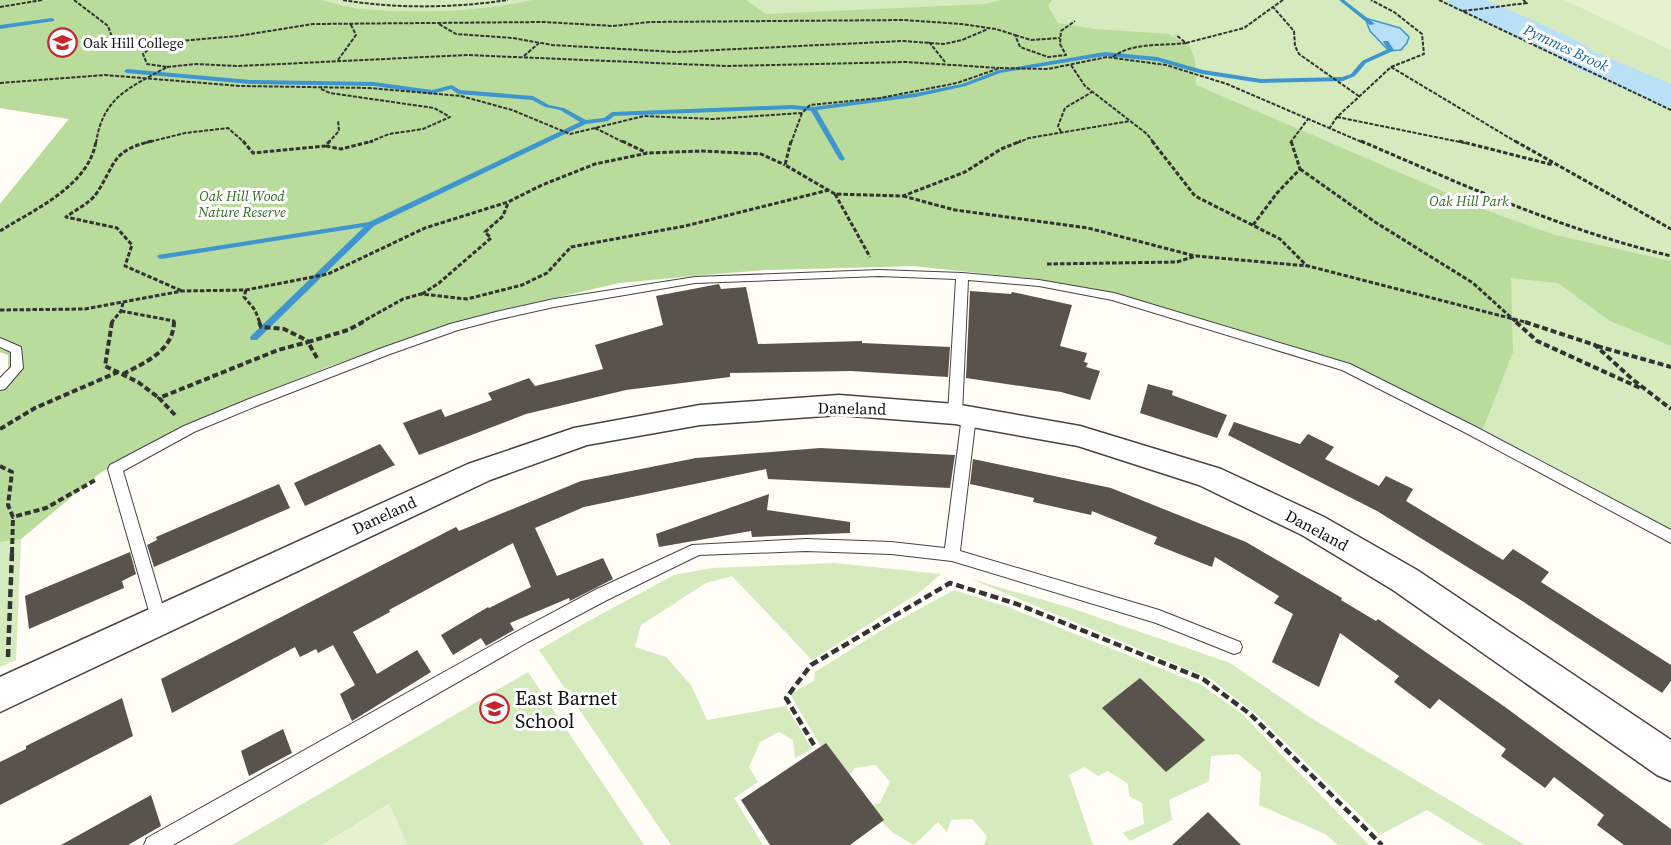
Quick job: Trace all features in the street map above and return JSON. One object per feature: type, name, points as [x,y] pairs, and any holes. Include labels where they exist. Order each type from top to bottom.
[{"type":"street","name":"Daneland","points":[[4,694],[479,471],[584,435],[700,415],[839,405],[962,415],[1080,436],[1210,477],[1313,526],[1405,580],[1671,762]]},
{"type":"lane","points":[[159,620],[115,470],[189,429],[326,374],[454,327],[554,303],[695,280],[879,273],[962,276],[1039,283],[1114,297],[1346,368],[1452,420],[1671,537]]},
{"type":"lane","points":[[952,555],[962,415],[962,276]]},
{"type":"lane","points":[[0,342],[17,350],[17,368],[0,386]]},
{"type":"lane","points":[[154,845],[522,637],[601,595],[697,549],[806,545],[891,549],[952,555],[1159,617],[1234,647]]},
{"type":"path","points":[[0,7],[42,0]]},
{"type":"path","points":[[74,0],[108,26],[114,43]]},
{"type":"path","points":[[343,0],[365,5],[442,5],[508,0]]},
{"type":"path","points":[[1060,38],[1031,40],[989,28],[904,20],[650,22],[613,26],[544,22],[350,23],[313,24],[238,36],[156,43],[143,54],[147,64],[167,67],[196,64],[239,66],[467,55],[727,66],[945,63],[1014,70],[1048,69],[1186,43],[1244,28],[1283,0]]},
{"type":"path","points":[[1329,129],[1337,117],[1391,67],[1424,54],[1422,34],[1394,12],[1371,0]]},
{"type":"path","points":[[1439,0],[1671,110]]},
{"type":"path","points":[[1463,11],[1527,3],[1523,0]]},
{"type":"path","points":[[1273,8],[1294,31],[1295,46],[1299,54],[1360,97]]},
{"type":"path","points":[[1015,35],[1020,47],[1048,57],[1066,55],[1060,38],[1061,31],[1075,21]]},
{"type":"path","points":[[338,60],[356,35],[350,23]]},
{"type":"path","points":[[439,24],[456,34],[513,38],[539,43],[676,52],[903,40],[944,44],[962,40],[989,28]]},
{"type":"path","points":[[1176,35],[1186,43]]},
{"type":"path","points":[[929,42],[945,63]]},
{"type":"path","points":[[524,56],[539,43]]},
{"type":"path","points":[[1114,55],[1166,66],[1227,84],[1527,212],[1634,247],[1671,256]]},
{"type":"path","points":[[1071,65],[1085,86],[1147,134],[1196,196],[1280,239],[1308,266]]},
{"type":"path","points":[[0,231],[69,187],[94,155],[99,122],[117,96],[167,67]]},
{"type":"path","points":[[1391,67],[1559,167],[1671,229]]},
{"type":"path","points":[[785,165],[795,128],[802,113],[810,105],[880,98],[957,83],[999,69]]},
{"type":"path","points":[[0,83],[105,75],[240,86],[369,88],[461,96],[512,110],[570,134],[644,116],[713,118],[802,113]]},
{"type":"path","points":[[182,291],[125,266],[132,245],[117,228],[66,217],[95,196],[116,157],[130,146],[185,133],[228,128],[240,136],[253,153],[298,151],[325,146],[341,148],[389,134],[423,129],[450,117],[434,108],[330,93],[318,88]]},
{"type":"path","points":[[1061,132],[1058,126],[1065,108],[1092,92]]},
{"type":"path","points":[[1337,117],[1460,141],[1559,167]]},
{"type":"path","points":[[1308,119],[1290,142],[1300,168],[1375,222],[1473,283],[1537,341],[1647,390]]},
{"type":"path","points":[[325,146],[339,131],[338,120]]},
{"type":"path","points":[[903,196],[965,172],[1002,149],[1029,138],[1130,121]]},
{"type":"path","points":[[595,128],[648,153]]},
{"type":"path","points":[[0,310],[85,309],[182,291],[246,290],[328,273],[425,228],[508,202],[542,185],[594,164],[648,153],[703,150],[761,154],[830,190],[835,194],[879,273]]},
{"type":"path","points":[[1253,225],[1277,193],[1300,168]]},
{"type":"path","points":[[421,294],[467,299],[522,285],[547,273],[571,247],[686,226],[830,190]]},
{"type":"path","points":[[835,194],[903,196],[955,210],[1088,228],[1196,256],[1308,266],[1508,316],[1671,367]]},
{"type":"path","points":[[159,398],[267,354],[348,330],[403,299],[421,294],[439,283],[491,238],[485,232],[503,216],[508,202]]},
{"type":"path","points":[[1043,264],[1166,262],[1196,256]]},
{"type":"path","points":[[246,290],[244,297],[255,310],[261,327],[281,329],[308,342],[326,374]]},
{"type":"path","points":[[123,303],[121,311],[111,323],[105,366],[138,382],[159,398],[189,429]]},
{"type":"path","points":[[121,311],[174,321],[175,333],[166,347],[123,375]]},
{"type":"path","points":[[1595,345],[1671,409]]},
{"type":"path","points":[[0,429],[35,408],[118,372]]},
{"type":"path","points":[[0,466],[12,472],[8,505],[13,517],[4,694]]},
{"type":"path","points":[[13,517],[23,516],[55,504],[115,470]]},
{"type":"path","points":[[814,745],[786,698],[811,666],[950,583],[1017,604],[1203,679],[1250,714],[1382,845]]},
{"type":"green space","name":"Oak Hill Park","points":[[0,0],[321,0],[346,7],[425,12],[490,7],[532,0],[746,0],[766,14],[985,4],[1001,0],[1052,0],[1048,6],[1058,23],[1096,29],[1169,34],[1190,46],[1195,60],[1196,85],[1496,214],[1555,235],[1671,261],[1671,346],[1610,321],[1558,283],[1511,278],[1513,352],[1483,429],[1348,365],[1118,295],[1038,279],[914,266],[764,270],[619,283],[450,324],[330,366],[189,423],[100,473],[21,539],[0,542],[0,380],[8,373],[8,355],[0,352],[0,204],[69,119],[0,108]]},
{"type":"green space","name":"Oak Hill Park","points":[[234,0],[1671,0],[1671,531],[1483,429],[1348,365],[1118,295],[1038,279],[914,266],[764,270],[619,283],[450,324],[330,366],[189,423],[100,473],[21,539],[16,660],[0,667],[0,380],[8,373],[8,355],[0,352],[0,204],[69,119],[0,108],[0,65]]},
{"type":"green space","points":[[1564,0],[1671,0],[1671,50]]},
{"type":"green space","points":[[835,563],[941,574],[920,592],[812,660],[732,576],[706,583],[641,625],[635,647],[666,657],[691,685],[707,720],[786,706],[812,749],[795,758],[793,740],[779,732],[760,742],[749,767],[758,782],[734,798],[763,845],[671,845],[539,650],[674,575],[712,568]]},
{"type":"green space","points":[[971,579],[1071,608],[1230,663],[1311,718],[1525,845],[1484,845],[1427,810],[1380,835],[1257,715],[1211,679]]},
{"type":"green space","points":[[954,590],[1008,607],[1202,685],[1242,714],[1369,845],[1338,845],[1325,834],[1259,805],[1261,773],[1238,754],[1211,756],[1209,781],[1169,800],[1172,820],[1130,841],[1123,833],[1144,824],[1142,803],[1129,796],[1128,784],[1108,771],[1098,776],[1084,767],[1069,775],[1093,845],[984,845],[987,836],[972,819],[951,820],[947,832],[938,822],[914,845],[893,833],[867,806],[880,803],[890,782],[876,765],[855,768],[843,784],[790,694],[814,681],[815,672],[890,625]]},
{"type":"green space","name":"East Barnet School","points":[[528,672],[644,845],[407,845],[389,804],[322,845],[232,845]]},
{"type":"green space","points":[[389,804],[407,845],[322,845]]},
{"type":"water","points":[[1365,18],[1400,28],[1409,37],[1407,43],[1401,50],[1389,51],[1370,31]]},
{"type":"building","points":[[719,284],[721,289],[746,287],[758,344],[862,341],[862,343],[950,347],[948,377],[851,371],[730,373],[730,377],[626,390],[526,414],[419,455],[403,423],[441,409],[445,417],[492,400],[488,393],[529,378],[535,386],[603,369],[595,345],[663,325],[656,296]]},
{"type":"building","points":[[970,291],[1011,294],[1012,292],[1072,305],[1060,346],[1087,353],[1084,362],[1088,363],[1086,367],[1100,371],[1090,400],[1061,392],[966,378]]},
{"type":"building","points":[[1148,384],[1173,391],[1172,395],[1227,415],[1217,438],[1140,413]]},
{"type":"building","points":[[1234,422],[1300,444],[1308,434],[1334,447],[1325,459],[1379,486],[1386,476],[1413,489],[1406,501],[1503,560],[1513,549],[1549,572],[1541,582],[1671,665],[1671,681],[1662,693],[1519,599],[1377,511],[1228,435]]},
{"type":"building","points":[[380,444],[395,465],[305,506],[294,483]]},
{"type":"building","points":[[820,448],[955,455],[950,488],[768,479],[766,469],[584,507],[535,528],[557,576],[603,558],[613,579],[570,601],[569,598],[510,623],[514,630],[486,646],[481,638],[453,655],[441,635],[488,607],[531,587],[513,543],[389,610],[390,612],[353,632],[377,674],[417,650],[431,672],[352,721],[340,694],[355,685],[333,645],[318,653],[316,649],[300,657],[295,647],[172,713],[161,679],[456,527],[459,531],[581,481],[696,458]]},
{"type":"building","points":[[973,459],[1111,488],[1246,542],[1342,598],[1341,600],[1376,621],[1378,619],[1505,707],[1671,829],[1671,845],[1624,845],[1597,825],[1604,815],[1554,777],[1545,788],[1501,756],[1506,749],[1439,699],[1430,709],[1394,682],[1399,676],[1340,633],[1319,687],[1272,662],[1293,614],[1274,603],[1279,596],[1215,557],[1212,567],[1154,544],[1157,537],[1092,511],[1091,515],[1033,502],[1034,498],[970,484]]},
{"type":"building","points":[[279,484],[290,508],[154,567],[147,545],[157,540],[156,537]]},
{"type":"building","points":[[769,494],[767,510],[850,522],[850,533],[752,537],[751,531],[659,547],[656,534]]},
{"type":"building","points":[[130,552],[136,574],[122,581],[124,588],[29,629],[25,596]]},
{"type":"building","points":[[1140,678],[1205,740],[1166,772],[1102,708]]},
{"type":"building","points":[[122,698],[133,736],[0,805],[0,762],[26,749],[26,746]]},
{"type":"building","points":[[283,729],[292,753],[249,776],[241,751]]},
{"type":"building","points":[[826,743],[884,820],[850,845],[770,845],[741,800]]},
{"type":"building","points":[[151,795],[161,826],[128,845],[61,845]]},
{"type":"building","points":[[1208,812],[1241,845],[1172,845]]},
{"type":"waterway","points":[[1341,0],[1372,24]]},
{"type":"waterway","name":"Pymmes Brook","points":[[1462,0],[1559,44],[1583,59],[1671,97]]},
{"type":"waterway","points":[[0,27],[52,20]]},
{"type":"waterway","points":[[813,109],[916,95],[964,85],[999,72],[1105,54],[1157,59],[1202,72],[1261,81],[1343,79],[1353,75],[1364,62],[1391,50],[1386,42]]},
{"type":"waterway","points":[[127,71],[250,82],[374,84],[432,92],[452,87],[458,92],[533,98],[547,106],[562,109],[585,122]]},
{"type":"waterway","points":[[585,122],[606,120],[612,114],[792,107],[813,109]]},
{"type":"waterway","points":[[813,109],[842,159]]},
{"type":"waterway","points":[[371,224],[585,122]]},
{"type":"waterway","points":[[161,257],[371,224]]},
{"type":"waterway","points":[[254,338],[371,224]]},
{"type":"place","name":"Oak Hill College","points":[[62,43]]},
{"type":"place","name":"East Barnet School","points":[[494,709]]},
{"type":"park label","name":"Oak Hill Wood Nature Reserve","points":[[242,204]]}]
